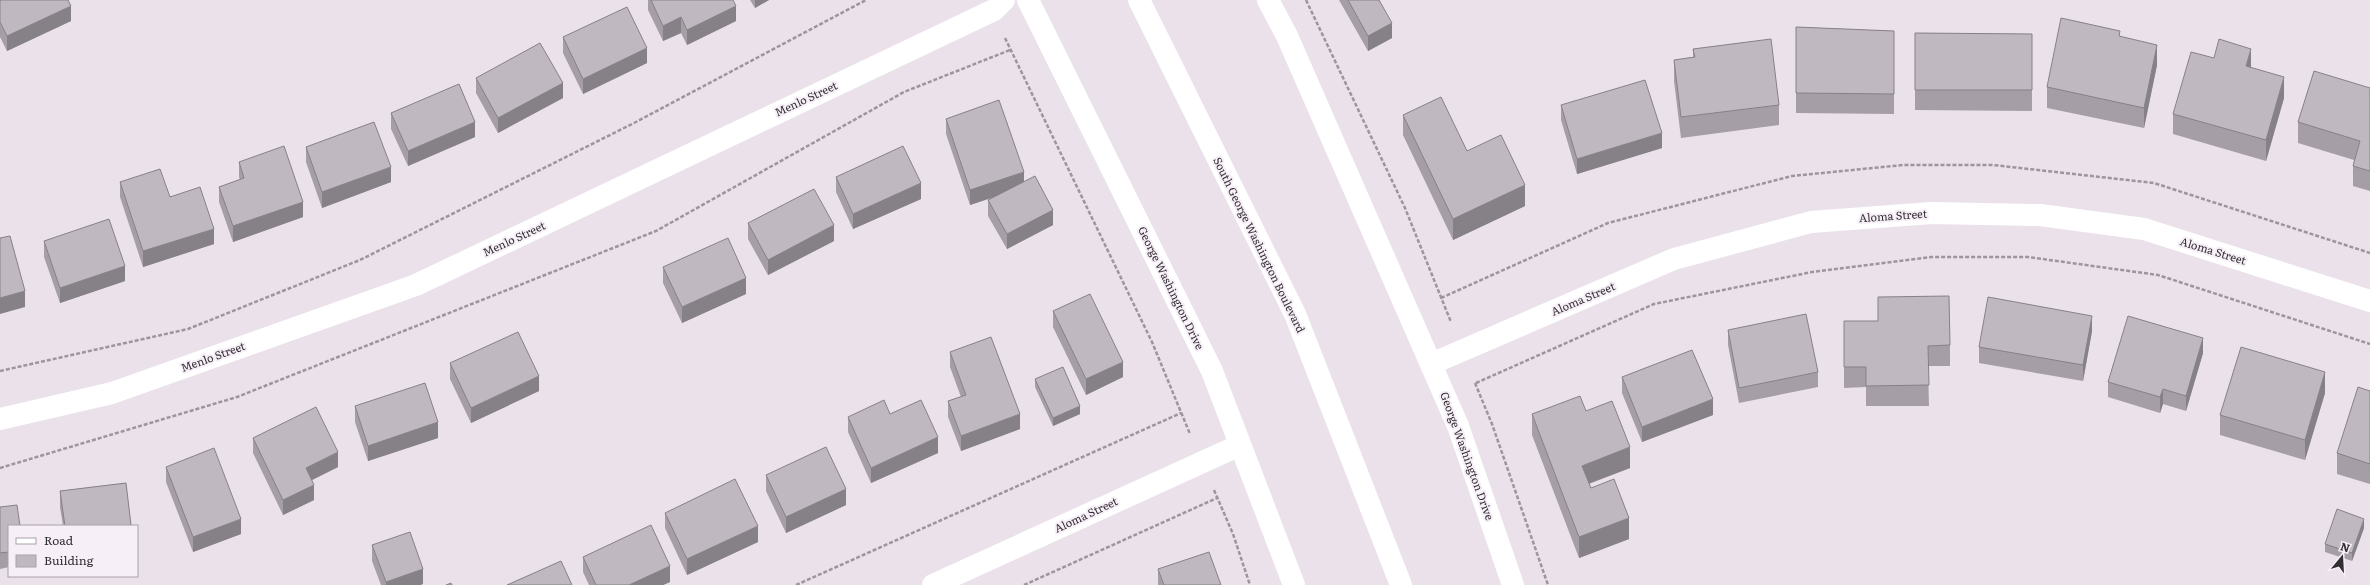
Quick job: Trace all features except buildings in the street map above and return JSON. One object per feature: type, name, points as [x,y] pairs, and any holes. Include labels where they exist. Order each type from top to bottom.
[{"type":"street","name":"George Washington Drive","points":[[1028,0],[1212,371],[1294,585]]},
{"type":"street","name":"South George Washington Boulevard","points":[[1139,0],[1295,314],[1401,585]]},
{"type":"street","name":"George Washington Drive","points":[[1268,0],[1287,36],[1432,364],[1458,426],[1514,585]]},
{"type":"street","name":"Menlo Street","points":[[0,419],[112,393],[416,285],[999,5]]},
{"type":"street","name":"Aloma Street","points":[[1432,364],[1674,259],[1811,222],[1931,213],[2040,215],[2144,229],[2370,301]]},
{"type":"street","name":"Aloma Street","points":[[933,585],[1240,445]]},
{"type":"path","points":[[0,371],[188,329],[360,260],[634,123],[866,0]]},
{"type":"path","points":[[1306,0],[1404,208],[1492,424],[1548,585]]},
{"type":"path","points":[[999,5],[1010,50],[1152,342],[1217,498],[1250,585]]},
{"type":"path","points":[[0,468],[237,397],[656,231],[904,92],[1010,50]]},
{"type":"path","points":[[1476,383],[1654,304],[1812,272],[1932,257],[2028,257],[2158,275],[2370,344]]},
{"type":"path","points":[[796,585],[1181,413]]},
{"type":"path","points":[[1024,585],[1217,498]]}]
